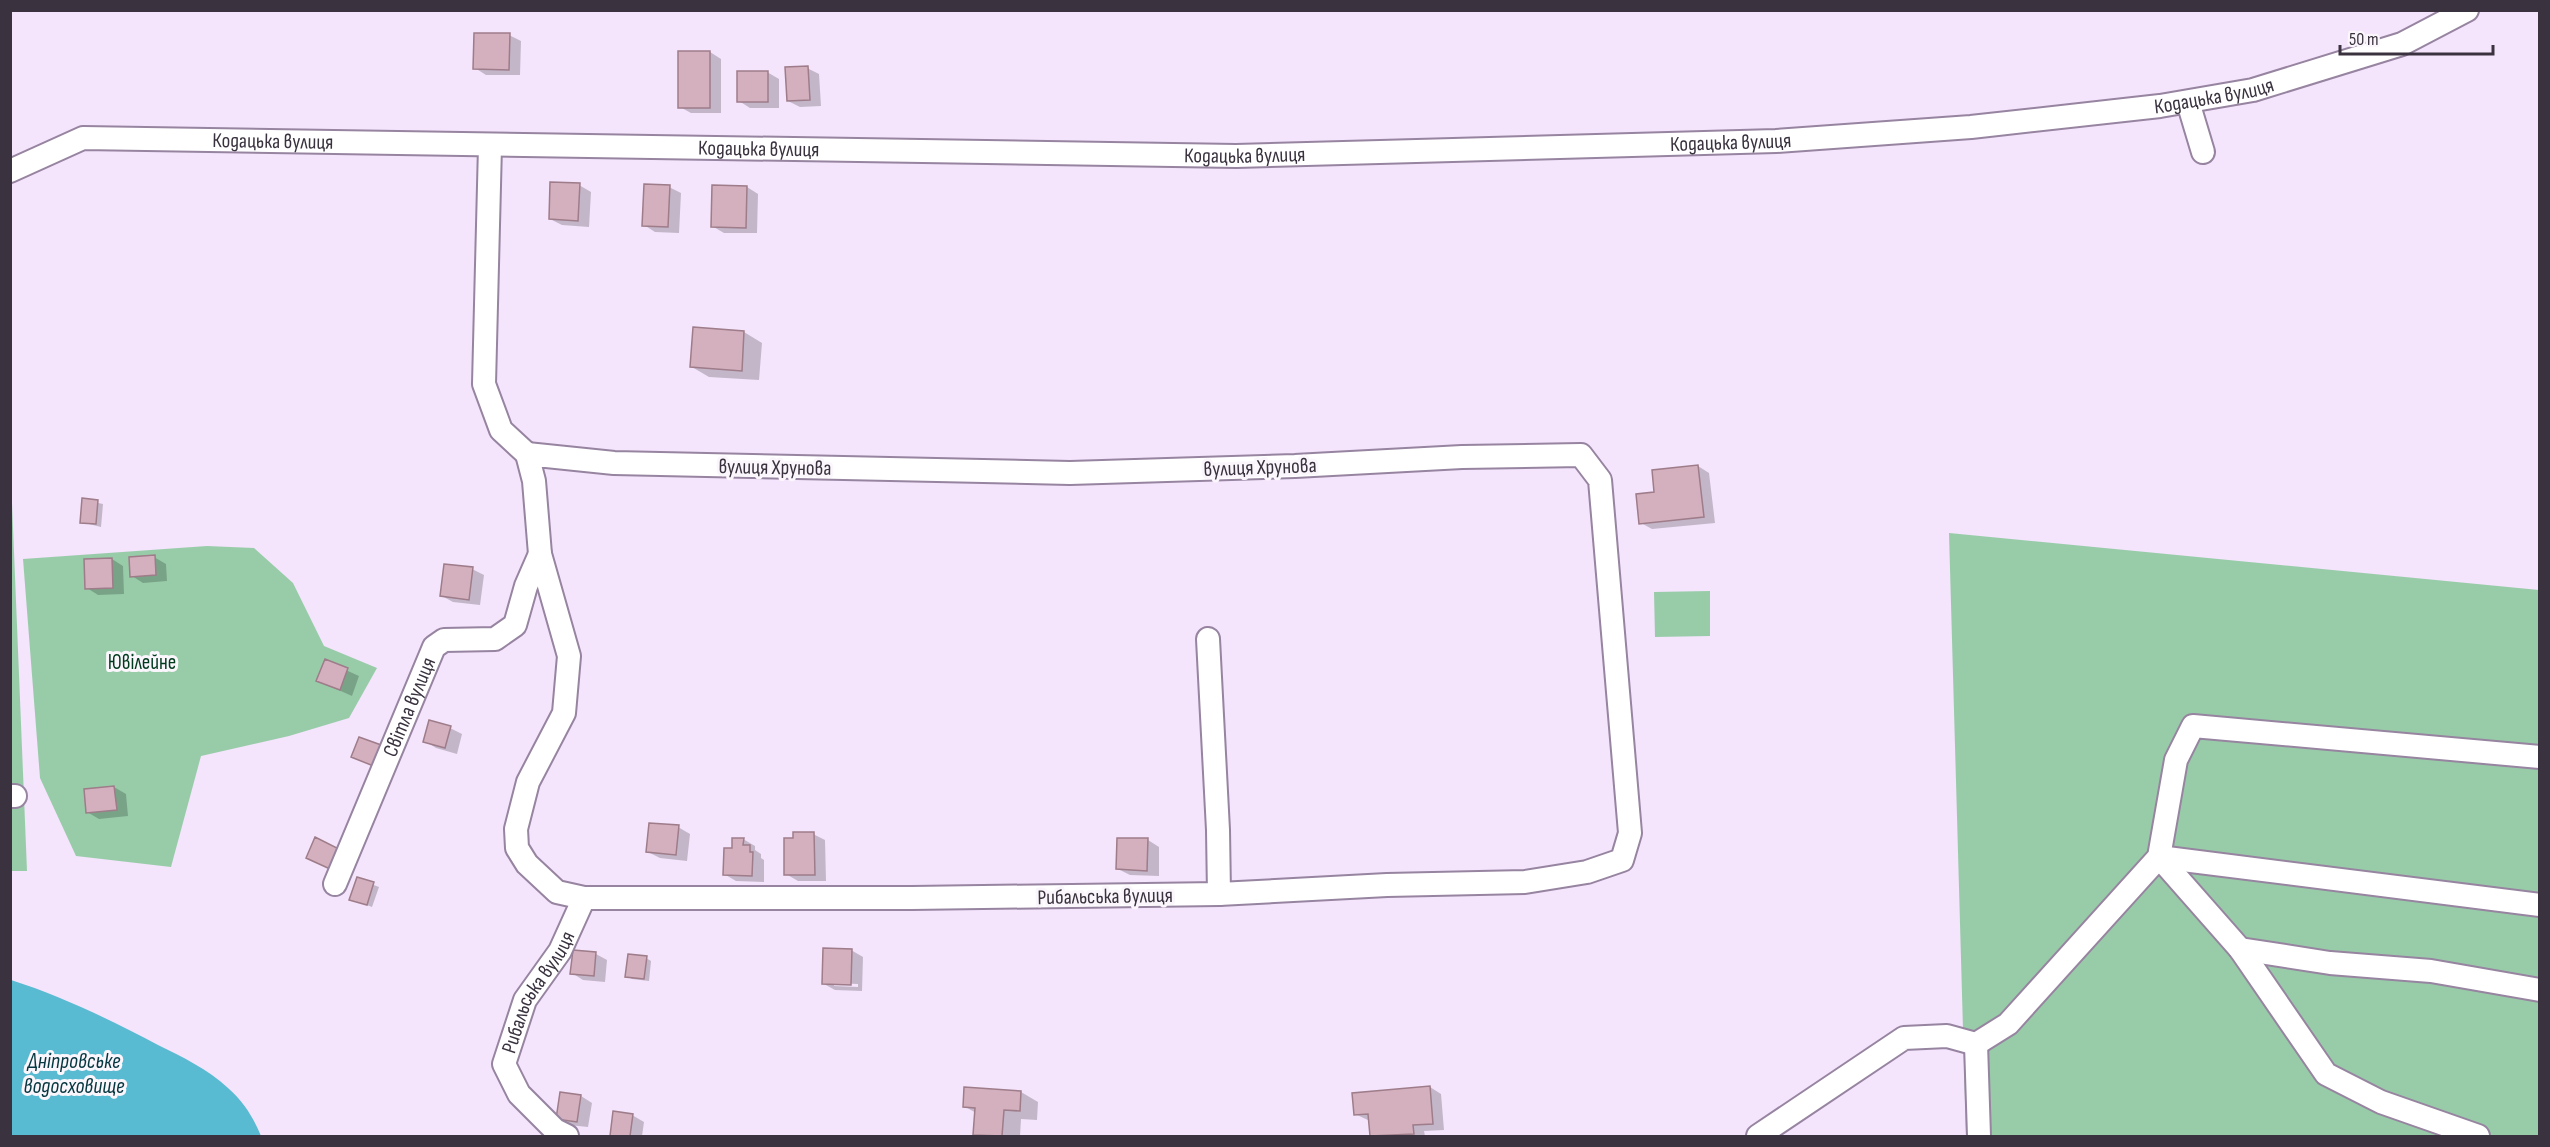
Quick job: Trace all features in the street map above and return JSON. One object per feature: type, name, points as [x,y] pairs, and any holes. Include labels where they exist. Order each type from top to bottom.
[{"type":"street","name":"Кодацька вулиця","points":[[10,171],[83,138],[1248,156],[1776,141],[1971,127],[2188,102],[2253,90],[2402,44],[2467,10]]},
{"type":"street","points":[[2188,102],[2203,152]]},
{"type":"street","points":[[490,146],[484,384],[501,430],[526,454]]},
{"type":"street","name":"Рибальська вулиця","points":[[526,454],[534,481],[540,554],[568,656],[564,713],[528,782],[516,829],[518,848],[527,864],[557,892],[584,898],[912,898],[1219,894],[1387,885],[1525,882],[1587,872],[1622,860]]},
{"type":"street","name":"вулиця Хрунова","points":[[526,454],[614,463],[1070,473],[1295,466],[1462,457],[1581,455],[1600,480],[1630,833],[1622,860]]},
{"type":"street","name":"Світла вулиця","points":[[335,884],[434,647],[444,640],[495,639],[514,625],[526,586],[540,554]]},
{"type":"street","points":[[1209,639],[1218,818],[1219,894]]},
{"type":"street","points":[[1758,1137],[1904,1038],[1947,1036],[1976,1044],[2008,1024],[2159,857],[2176,760],[2193,726],[2540,757]]},
{"type":"street","points":[[2159,857],[2540,905]]},
{"type":"street","points":[[2159,857],[2240,949],[2326,1074],[2381,1102],[2478,1137]]},
{"type":"street","name":"Рибальська вулиця","points":[[567,1137],[555,1130],[519,1094],[504,1064],[525,1000],[560,951],[584,898]]},
{"type":"street","points":[[2240,949],[2330,963],[2431,970],[2540,990]]},
{"type":"street","points":[[1976,1044],[1979,1137]]},
{"type":"green space","points":[[10,454],[27,871],[10,871]]},
{"type":"green space","points":[[1949,533],[2539,590],[2539,1136],[1966,1136]]},
{"type":"green space","name":"Ювілейне","points":[[207,546],[254,548],[293,583],[324,646],[377,668],[349,718],[289,736],[201,756],[171,867],[76,856],[40,778],[23,559]]},
{"type":"green space","points":[[1710,591],[1710,636],[1655,637],[1654,592]]},
{"type":"water","name":"Дніпровське водосховище","points":[[11,980],[86,1009],[203,1069],[239,1099],[261,1136],[11,1136]]},
{"type":"building","points":[[474,33],[510,33],[509,70],[473,69]]},
{"type":"building","points":[[678,51],[710,51],[710,108],[678,108]]},
{"type":"building","points":[[808,66],[810,100],[787,101],[785,67]]},
{"type":"building","points":[[737,71],[768,71],[768,102],[737,102]]},
{"type":"building","points":[[550,182],[580,183],[578,221],[549,219]]},
{"type":"building","points":[[644,184],[670,185],[668,227],[642,226]]},
{"type":"building","points":[[712,185],[747,186],[746,228],[711,227]]},
{"type":"building","points":[[693,327],[744,331],[742,371],[690,367]]},
{"type":"building","points":[[1698,465],[1704,517],[1639,524],[1636,494],[1654,492],[1652,470]]},
{"type":"building","points":[[82,498],[98,500],[96,524],[80,523]]},
{"type":"building","points":[[155,555],[156,575],[130,577],[129,557]]},
{"type":"building","points":[[112,558],[113,588],[85,589],[84,559]]},
{"type":"building","points":[[444,564],[473,567],[469,600],[440,596]]},
{"type":"building","points":[[325,659],[348,668],[340,690],[316,681]]},
{"type":"building","points":[[429,720],[451,726],[445,748],[423,742]]},
{"type":"building","points":[[359,737],[384,746],[376,767],[351,757]]},
{"type":"building","points":[[114,786],[117,810],[86,813],[84,789]]},
{"type":"building","points":[[649,823],[679,825],[676,855],[646,852]]},
{"type":"building","points":[[793,832],[814,832],[815,875],[784,875],[784,838],[793,838]]},
{"type":"building","points":[[315,837],[339,849],[330,869],[306,858]]},
{"type":"building","points":[[732,838],[744,838],[743,845],[750,845],[750,852],[753,852],[752,876],[723,875],[724,848],[732,848]]},
{"type":"building","points":[[1117,838],[1148,838],[1147,871],[1116,869]]},
{"type":"building","points":[[357,877],[374,882],[367,905],[349,900]]},
{"type":"building","points":[[823,948],[852,949],[851,985],[822,984]]},
{"type":"building","points":[[573,950],[596,952],[594,976],[570,974]]},
{"type":"building","points":[[628,954],[647,956],[644,979],[625,977]]},
{"type":"building","points":[[1430,1086],[1433,1124],[1413,1125],[1414,1134],[1370,1136],[1368,1114],[1354,1115],[1352,1093]]},
{"type":"building","points":[[964,1087],[1021,1091],[1020,1111],[1004,1110],[1002,1136],[973,1135],[975,1108],[963,1107]]},
{"type":"building","points":[[560,1092],[581,1095],[577,1122],[556,1119]]},
{"type":"building","points":[[613,1111],[633,1114],[630,1136],[610,1136]]}]
